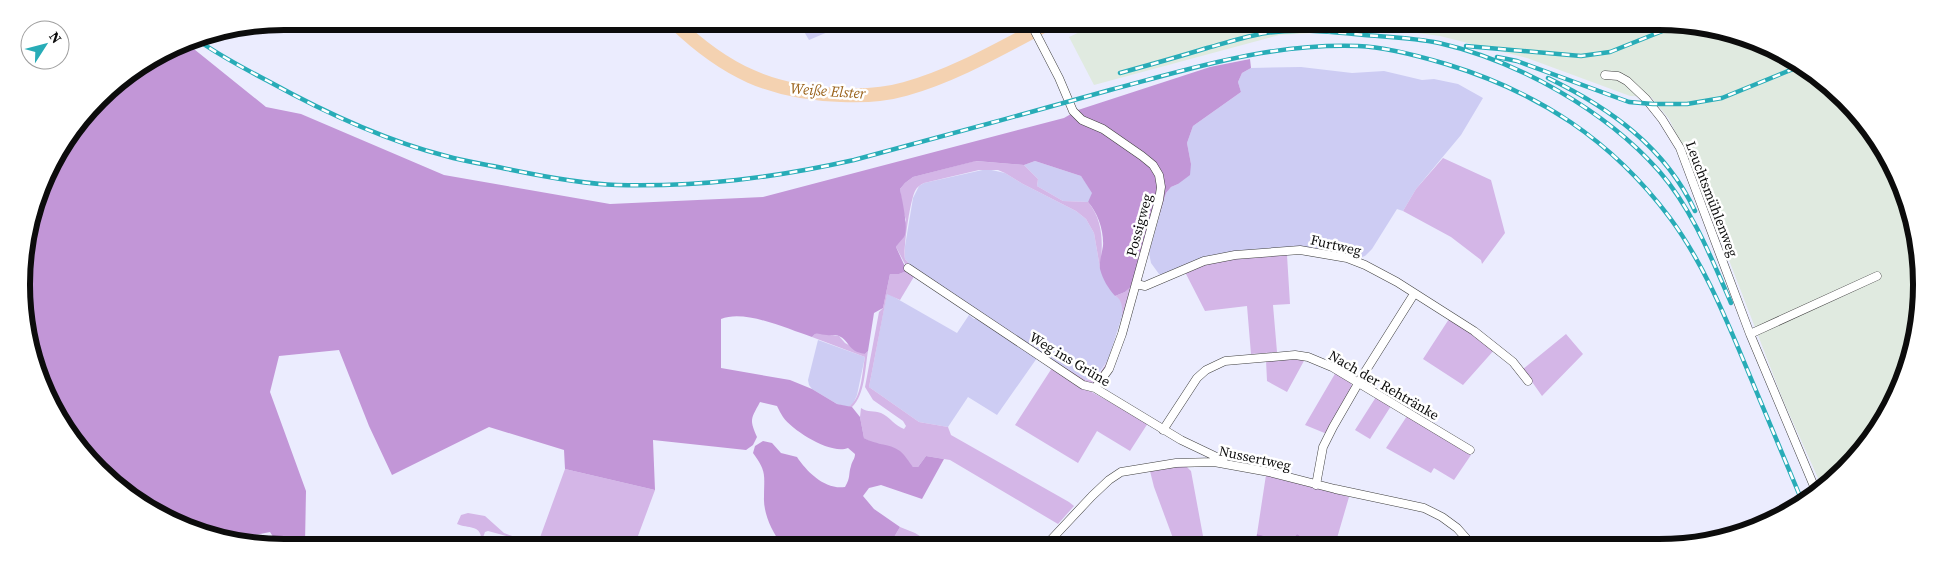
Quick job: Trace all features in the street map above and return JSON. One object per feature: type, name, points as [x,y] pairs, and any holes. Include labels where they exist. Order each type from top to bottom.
[{"type":"street","name":"Possigweg","points":[[1034,30],[1073,111],[1082,120],[1103,129],[1142,156],[1153,165],[1159,175],[1161,187],[1159,200],[1122,334],[1109,368],[1095,388]]},
{"type":"street","name":"Leuchtsmühlenweg","points":[[1605,75],[1618,76],[1646,99],[1662,119],[1680,148],[1750,334],[1814,485]]},
{"type":"street","name":"Furtweg","points":[[1136,284],[1145,286],[1204,261],[1235,256],[1300,250],[1347,258],[1365,264],[1474,331],[1496,347],[1528,381]]},
{"type":"street","name":"Weg ins Grüne","points":[[908,268],[947,292],[1046,362],[1083,385],[1095,388],[1163,430],[1220,458],[1224,462]]},
{"type":"street","points":[[1750,334],[1877,276]]},
{"type":"street","points":[[1316,484],[1323,447],[1333,427],[1414,294]]},
{"type":"street","name":"Nach der Rehtränke","points":[[1163,430],[1197,378],[1206,370],[1225,361],[1295,355],[1308,357],[1332,367],[1470,450]]},
{"type":"street","name":"Nussertweg","points":[[1052,539],[1092,496],[1121,472],[1176,463],[1224,462],[1424,508],[1458,528],[1467,539]]},
{"type":"shaded area","points":[[803,30],[833,30],[809,40]]},
{"type":"shaded area","points":[[1084,30],[1368,30],[1279,35],[1094,85],[1069,37]]},
{"type":"shaded area","points":[[1394,30],[1659,30],[1708,35],[1756,49],[1786,64],[1826,93],[1850,117],[1870,143],[1887,172],[1904,219],[1911,251],[1913,284],[1911,318],[1894,382],[1879,412],[1850,452],[1826,476],[1819,481],[1783,400],[1695,172],[1669,119],[1651,97],[1630,96],[1527,58],[1440,36]]},
{"type":"shaded area","points":[[192,47],[266,107],[301,114],[444,175],[610,204],[763,197],[1064,118],[1078,110],[1210,67],[1250,59],[1251,68],[1242,73],[1238,82],[1241,92],[1193,126],[1187,143],[1191,164],[1190,175],[1171,187],[1166,193],[1160,213],[1151,223],[1132,286],[1125,292],[1115,296],[1103,277],[1100,269],[1103,246],[1101,228],[1095,211],[1088,202],[1092,193],[1081,176],[1035,161],[1024,165],[976,161],[913,177],[900,189],[906,228],[904,237],[896,247],[907,271],[899,274],[890,274],[883,308],[874,313],[868,351],[865,354],[855,351],[843,338],[837,335],[815,334],[812,337],[766,321],[742,316],[721,319],[721,368],[790,380],[812,389],[837,404],[852,407],[860,417],[864,438],[896,448],[904,454],[913,467],[918,467],[926,456],[944,459],[922,499],[881,485],[869,488],[863,496],[874,509],[900,527],[893,539],[778,539],[767,516],[764,503],[764,474],[761,465],[753,453],[755,446],[763,441],[772,443],[781,453],[797,457],[817,479],[830,486],[838,487],[845,487],[847,484],[855,454],[848,448],[832,448],[803,435],[788,423],[777,406],[760,402],[752,419],[757,437],[753,445],[746,450],[653,440],[655,490],[565,469],[564,450],[489,427],[392,475],[369,426],[339,350],[279,356],[270,392],[306,491],[305,539],[274,538],[270,532],[248,536],[187,520],[157,505],[117,476],[93,452],[64,412],[49,382],[35,334],[30,284],[32,251],[39,219],[56,172],[73,143],[93,117],[117,93],[143,73],[172,56]]},
{"type":"shaded area","points":[[1301,67],[1352,73],[1384,71],[1422,80],[1434,79],[1458,84],[1483,98],[1461,135],[1416,189],[1403,211],[1397,209],[1372,249],[1365,256],[1359,258],[1328,249],[1280,248],[1197,261],[1162,275],[1159,274],[1151,263],[1149,253],[1166,193],[1171,187],[1178,184],[1191,164],[1187,143],[1193,126],[1241,92],[1238,82],[1242,73],[1251,68]]},
{"type":"shaded area","points":[[1443,158],[1491,180],[1505,233],[1482,264],[1481,260],[1451,237],[1403,211],[1416,189]]},
{"type":"shaded area","points":[[975,161],[1024,165],[1038,179],[1037,186],[1063,201],[1088,202],[1100,225],[1102,251],[1100,268],[1094,233],[1086,219],[1076,211],[998,170],[979,170],[924,183],[918,187],[913,196],[909,214],[905,259],[912,267],[1086,380],[1095,378],[1108,360],[1121,322],[1122,310],[1120,301],[1115,296],[1125,292],[1132,286],[1113,353],[1101,377],[1094,384],[1090,385],[1083,382],[905,264],[896,247],[906,220],[900,189],[913,177]]},
{"type":"shaded area","points":[[1035,161],[1081,176],[1093,193],[1088,202],[1063,201],[1037,186],[1038,179],[1024,165]]},
{"type":"shaded area","points":[[987,169],[1005,173],[1076,211],[1086,219],[1094,233],[1100,268],[1115,296],[1123,303],[1124,310],[1108,360],[1096,377],[1086,380],[1059,364],[912,267],[905,259],[905,246],[913,198],[919,186],[924,183]]},
{"type":"shaded area","points":[[1287,255],[1290,304],[1273,305],[1277,352],[1251,354],[1247,306],[1205,311],[1185,272],[1208,261]]},
{"type":"shaded area","points":[[907,271],[915,275],[900,300],[887,294],[869,387],[919,422],[948,427],[951,435],[1069,502],[1074,506],[1058,524],[950,460],[926,456],[918,467],[913,467],[881,444],[870,442],[864,438],[860,417],[861,408],[881,413],[904,429],[906,426],[903,421],[873,400],[865,387],[879,312],[883,308],[890,274],[899,274]]},
{"type":"shaded area","points":[[887,293],[957,333],[969,315],[974,319],[982,319],[1037,358],[997,415],[968,397],[948,427],[919,422],[869,387]]},
{"type":"shaded area","points":[[1449,319],[1495,349],[1463,385],[1423,359]]},
{"type":"shaded area","points":[[820,333],[839,336],[845,343],[865,354],[868,351],[860,396],[852,407],[848,407],[853,403],[859,392],[865,357],[812,337]]},
{"type":"shaded area","points":[[1566,334],[1583,354],[1542,396],[1523,369]]},
{"type":"shaded area","points":[[818,340],[865,357],[857,395],[853,404],[848,407],[837,404],[812,389],[809,385],[808,380]]},
{"type":"shaded area","points":[[1305,359],[1287,392],[1267,381],[1266,360]]},
{"type":"shaded area","points":[[1052,368],[1148,423],[1130,451],[1097,431],[1078,463],[1015,425]]},
{"type":"shaded area","points":[[1336,372],[1351,381],[1352,388],[1327,434],[1305,425]]},
{"type":"shaded area","points":[[1376,397],[1391,406],[1370,439],[1355,430]]},
{"type":"shaded area","points":[[1407,416],[1471,455],[1454,480],[1434,468],[1431,473],[1386,448]]},
{"type":"shaded area","points":[[1184,464],[1191,471],[1203,536],[1173,539],[1150,471]]},
{"type":"shaded area","points":[[565,469],[655,490],[637,539],[539,539]]},
{"type":"shaded area","points":[[1266,475],[1299,482],[1349,497],[1337,539],[1306,539],[1297,534],[1292,539],[1277,539],[1257,534]]},
{"type":"shaded area","points":[[468,513],[485,516],[504,533],[521,539],[488,531],[485,532],[481,539],[480,533],[474,528],[457,524],[461,515]]},
{"type":"shaded area","points":[[900,527],[925,539],[893,539]]},
{"type":"shaded area","points":[[1257,534],[1277,539],[1256,539]]},
{"type":"shaded area","points":[[1297,534],[1306,539],[1292,539]]},
{"type":"waterway","name":"Weiße Elster","points":[[683,30],[712,54],[750,76],[793,90],[841,95],[889,93],[924,83],[978,60],[1036,30]]},
{"type":"railway","points":[[1466,46],[1581,56],[1610,52],[1664,30]]},
{"type":"railway","points":[[1120,73],[1244,38],[1266,33],[1290,31],[1327,32],[1430,41],[1469,51],[1499,62],[1529,75],[1586,108],[1613,128],[1659,171],[1691,217],[1731,303]]},
{"type":"railway","points":[[203,44],[231,61],[311,104],[399,142],[454,158],[525,173],[578,182],[617,185],[707,183],[737,180],[795,172],[854,160],[1171,73],[1263,53],[1325,46],[1358,46],[1391,50],[1436,61],[1480,75],[1542,104],[1598,142],[1647,190],[1670,218],[1692,251],[1719,303],[1800,496]]},
{"type":"railway","points":[[1497,57],[1517,61],[1629,102],[1653,104],[1687,104],[1722,98],[1794,69]]},
{"type":"railway","points":[[1548,78],[1593,102],[1634,132],[1668,167],[1683,188],[1695,211]]}]
